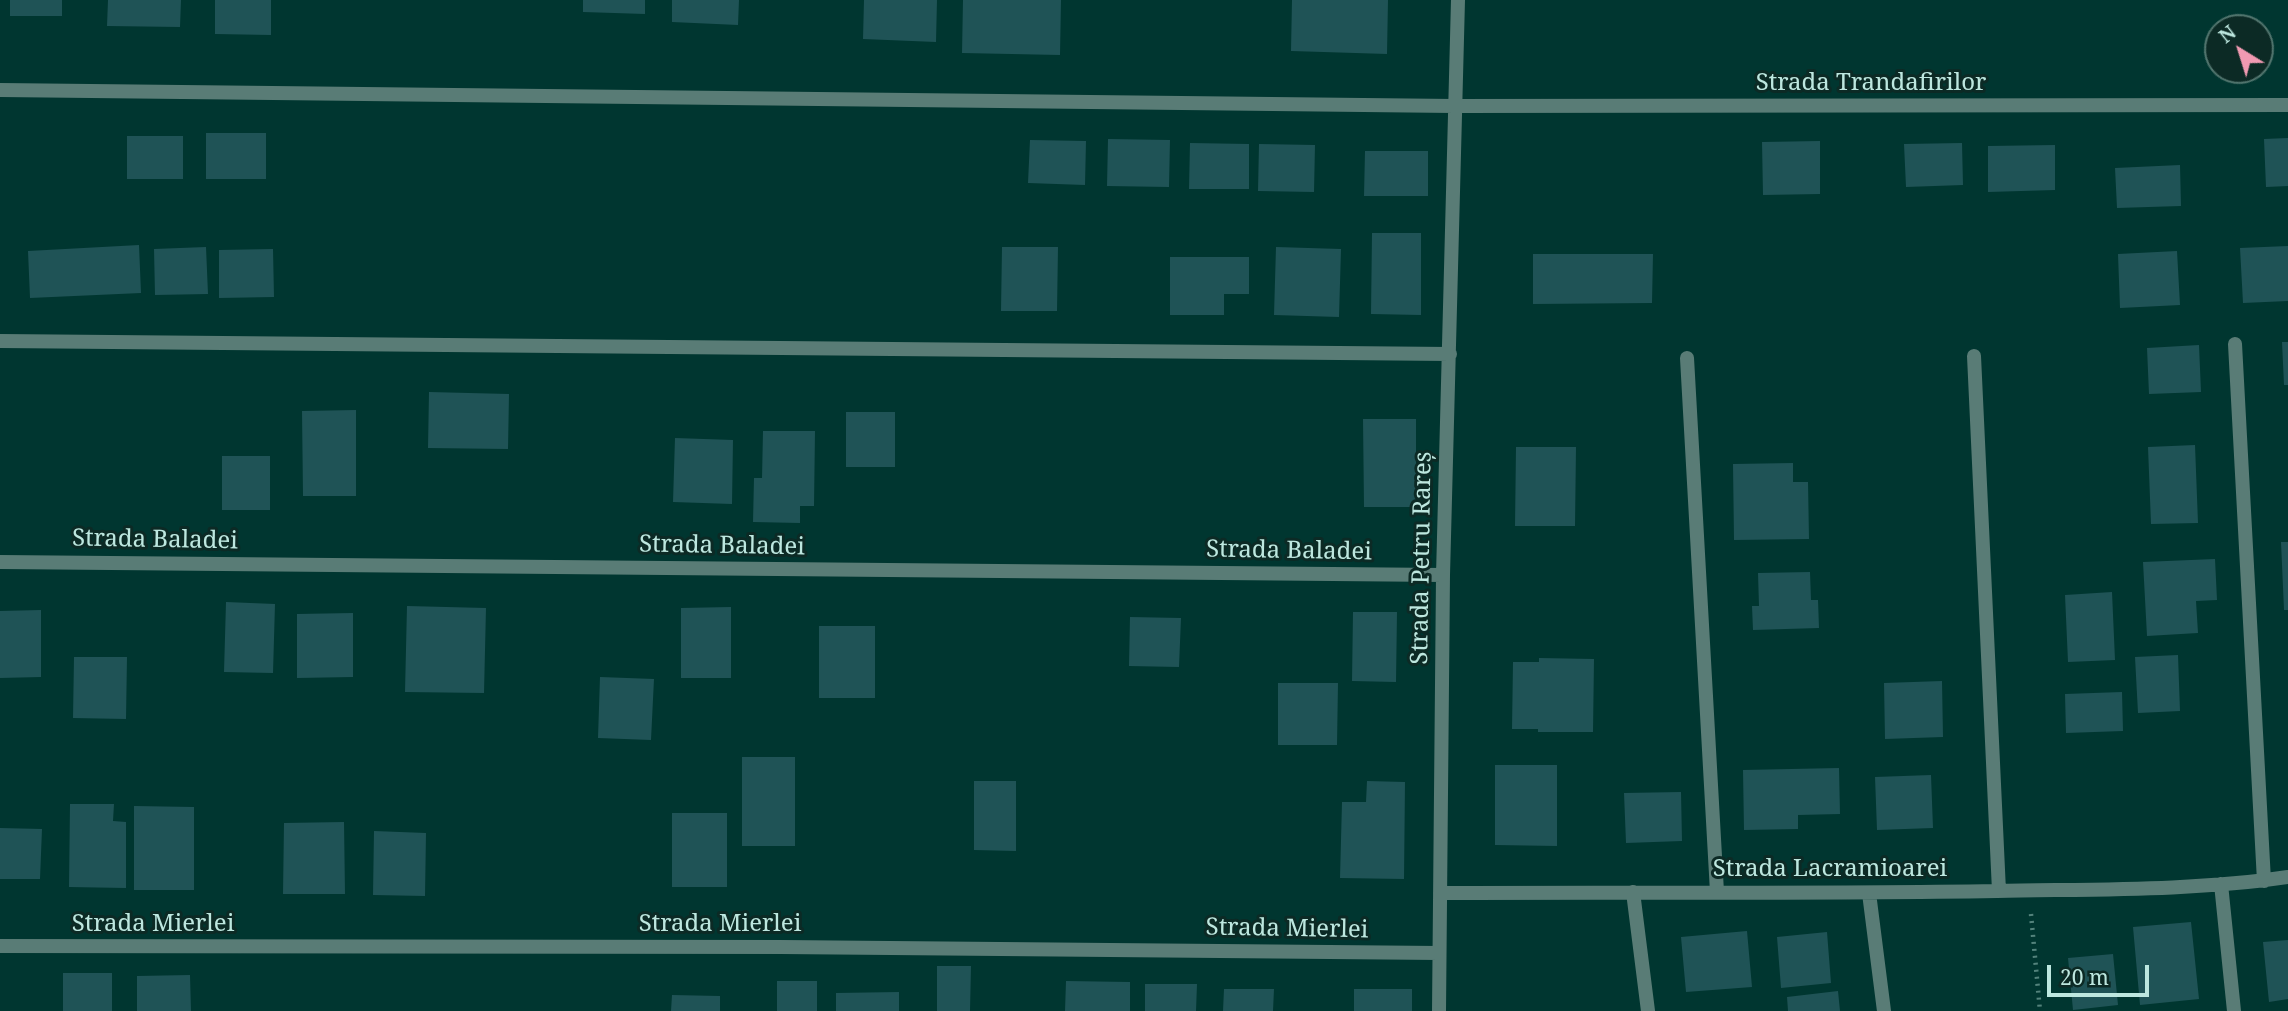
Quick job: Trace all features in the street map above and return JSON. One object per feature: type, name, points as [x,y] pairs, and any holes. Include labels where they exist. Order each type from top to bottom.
[{"type":"street","name":"Strada Petru Rareș","points":[[1439,1011],[1443,575],[1458,0]]},
{"type":"street","name":"Strada Trandafirilor","points":[[0,90],[1454,106],[2288,105]]},
{"type":"street","points":[[0,341],[1450,354]]},
{"type":"street","points":[[2235,344],[2263,881]]},
{"type":"street","points":[[1974,356],[1999,891]]},
{"type":"street","points":[[1687,358],[1717,892]]},
{"type":"street","name":"Strada Baladei","points":[[0,562],[1443,575]]},
{"type":"street","name":"Strada Lacramioarei","points":[[1440,893],[1999,891],[2221,884],[2288,877]]},
{"type":"street","points":[[2221,884],[2234,1011]]},
{"type":"street","points":[[1633,892],[1648,1011]]},
{"type":"street","points":[[1869,893],[1884,1011]]},
{"type":"street","name":"Strada Mierlei","points":[[0,946],[781,947],[1439,953]]},
{"type":"path","points":[[2029,890],[2040,1011]]},
{"type":"building","points":[[10,0],[62,0],[62,16],[10,16]]},
{"type":"building","points":[[108,0],[181,0],[180,27],[107,26]]},
{"type":"building","points":[[215,0],[271,0],[271,35],[215,34]]},
{"type":"building","points":[[583,0],[645,0],[645,14],[583,12]]},
{"type":"building","points":[[672,0],[739,0],[738,25],[672,22]]},
{"type":"building","points":[[864,0],[937,0],[936,42],[863,39]]},
{"type":"building","points":[[963,0],[1061,0],[1060,55],[962,53]]},
{"type":"building","points":[[1292,0],[1388,0],[1387,54],[1291,51]]},
{"type":"building","points":[[206,133],[266,133],[266,179],[206,179]]},
{"type":"building","points":[[127,136],[183,136],[183,179],[127,179]]},
{"type":"building","points":[[2288,138],[2288,186],[2266,187],[2264,139]]},
{"type":"building","points":[[1108,139],[1170,140],[1169,187],[1107,186]]},
{"type":"building","points":[[1030,140],[1086,141],[1085,185],[1028,183]]},
{"type":"building","points":[[1820,141],[1820,194],[1763,195],[1762,142]]},
{"type":"building","points":[[1190,143],[1249,144],[1249,189],[1189,189]]},
{"type":"building","points":[[1962,143],[1963,185],[1906,187],[1904,144]]},
{"type":"building","points":[[1259,144],[1315,145],[1314,192],[1258,191]]},
{"type":"building","points":[[2055,145],[2055,190],[1988,192],[1988,146]]},
{"type":"building","points":[[1365,151],[1428,151],[1428,196],[1364,196]]},
{"type":"building","points":[[2180,165],[2181,206],[2117,208],[2115,168]]},
{"type":"building","points":[[1372,233],[1421,233],[1421,315],[1371,314]]},
{"type":"building","points":[[139,245],[141,293],[30,298],[28,251]]},
{"type":"building","points":[[2288,246],[2288,301],[2243,303],[2240,248]]},
{"type":"building","points":[[206,247],[208,294],[155,295],[154,249]]},
{"type":"building","points":[[1002,247],[1058,247],[1057,311],[1001,311]]},
{"type":"building","points":[[1276,247],[1341,249],[1339,317],[1274,315]]},
{"type":"building","points":[[273,249],[274,297],[219,298],[219,250]]},
{"type":"building","points":[[2177,251],[2180,305],[2120,308],[2118,254]]},
{"type":"building","points":[[1533,254],[1653,254],[1652,303],[1533,304]]},
{"type":"building","points":[[1170,257],[1249,257],[1249,294],[1224,294],[1224,315],[1170,315]]},
{"type":"building","points":[[2282,342],[2288,342],[2288,385],[2284,385]]},
{"type":"building","points":[[2199,345],[2201,392],[2149,394],[2147,348]]},
{"type":"building","points":[[429,392],[509,394],[508,449],[428,448]]},
{"type":"building","points":[[356,410],[356,496],[303,496],[302,411]]},
{"type":"building","points":[[846,412],[895,412],[895,467],[846,467]]},
{"type":"building","points":[[1363,419],[1416,419],[1416,507],[1364,507]]},
{"type":"building","points":[[763,431],[815,431],[814,506],[800,506],[800,523],[753,522],[754,478],[762,478]]},
{"type":"building","points":[[675,438],[733,440],[732,504],[673,502]]},
{"type":"building","points":[[2195,445],[2198,523],[2151,524],[2148,447]]},
{"type":"building","points":[[1516,447],[1576,447],[1575,526],[1515,526]]},
{"type":"building","points":[[222,456],[270,456],[270,510],[222,510]]},
{"type":"building","points":[[1793,463],[1793,482],[1808,482],[1809,539],[1734,540],[1733,464]]},
{"type":"building","points":[[2281,542],[2288,542],[2288,610],[2284,610]]},
{"type":"building","points":[[2215,559],[2217,600],[2196,601],[2198,633],[2147,636],[2143,562]]},
{"type":"building","points":[[1810,572],[1811,600],[1818,600],[1819,628],[1753,630],[1752,606],[1759,606],[1758,573]]},
{"type":"building","points":[[2112,592],[2115,660],[2068,662],[2065,595]]},
{"type":"building","points":[[226,602],[275,604],[273,673],[224,672]]},
{"type":"building","points":[[407,606],[486,608],[484,693],[405,692]]},
{"type":"building","points":[[731,607],[731,678],[681,678],[681,608]]},
{"type":"building","points":[[41,610],[41,677],[0,678],[0,611]]},
{"type":"building","points":[[1353,612],[1397,612],[1396,682],[1352,681]]},
{"type":"building","points":[[353,613],[353,677],[297,678],[297,614]]},
{"type":"building","points":[[1130,617],[1181,618],[1179,667],[1129,666]]},
{"type":"building","points":[[819,626],[875,626],[875,698],[819,698]]},
{"type":"building","points":[[2178,655],[2180,711],[2138,713],[2135,657]]},
{"type":"building","points":[[74,657],[127,657],[126,719],[73,718]]},
{"type":"building","points":[[1539,658],[1594,659],[1593,732],[1512,729],[1513,662],[1539,662]]},
{"type":"building","points":[[600,677],[654,679],[651,740],[598,738]]},
{"type":"building","points":[[1942,681],[1943,737],[1885,739],[1884,683]]},
{"type":"building","points":[[1278,683],[1338,683],[1337,745],[1278,745]]},
{"type":"building","points":[[2122,692],[2123,731],[2066,733],[2065,694]]},
{"type":"building","points":[[742,757],[795,757],[795,846],[742,846]]},
{"type":"building","points":[[1495,765],[1557,765],[1557,846],[1495,845]]},
{"type":"building","points":[[1839,768],[1840,814],[1798,815],[1798,829],[1744,830],[1743,770]]},
{"type":"building","points":[[1931,775],[1933,828],[1877,830],[1875,777]]},
{"type":"building","points":[[974,781],[1016,781],[1016,851],[974,850]]},
{"type":"building","points":[[1367,781],[1405,782],[1404,879],[1340,878],[1342,802],[1366,802]]},
{"type":"building","points":[[1681,792],[1682,841],[1626,843],[1624,793]]},
{"type":"building","points":[[70,804],[114,804],[113,821],[126,822],[126,888],[69,887]]},
{"type":"building","points":[[134,806],[194,807],[194,890],[134,890]]},
{"type":"building","points":[[672,813],[727,813],[727,887],[672,887]]},
{"type":"building","points":[[344,822],[345,894],[283,894],[284,823]]},
{"type":"building","points":[[0,828],[42,829],[40,879],[0,879]]},
{"type":"building","points":[[374,831],[426,833],[425,896],[373,895]]},
{"type":"building","points":[[2191,922],[2199,999],[2140,1005],[2133,927]]},
{"type":"building","points":[[1747,931],[1752,987],[1686,992],[1681,937]]},
{"type":"building","points":[[1827,932],[1831,983],[1781,988],[1777,937]]},
{"type":"building","points":[[2288,940],[2288,999],[2269,1002],[2263,942]]},
{"type":"building","points":[[2113,954],[2118,1005],[2073,1010],[2068,958]]},
{"type":"building","points":[[937,966],[971,966],[970,1011],[937,1011]]},
{"type":"building","points":[[63,973],[112,973],[112,1011],[63,1011]]},
{"type":"building","points":[[190,975],[191,1011],[137,1011],[137,976]]},
{"type":"building","points":[[777,981],[817,981],[817,1011],[777,1011]]},
{"type":"building","points":[[1066,981],[1130,982],[1130,1011],[1065,1011]]},
{"type":"building","points":[[1145,984],[1197,984],[1196,1011],[1145,1011]]},
{"type":"building","points":[[1224,989],[1274,989],[1273,1011],[1223,1011]]},
{"type":"building","points":[[1354,989],[1412,989],[1412,1011],[1354,1011]]},
{"type":"building","points":[[1838,991],[1840,1011],[1788,1011],[1787,997]]},
{"type":"building","points":[[899,992],[899,1011],[836,1011],[836,993]]},
{"type":"building","points":[[672,995],[720,996],[720,1011],[671,1011]]}]
